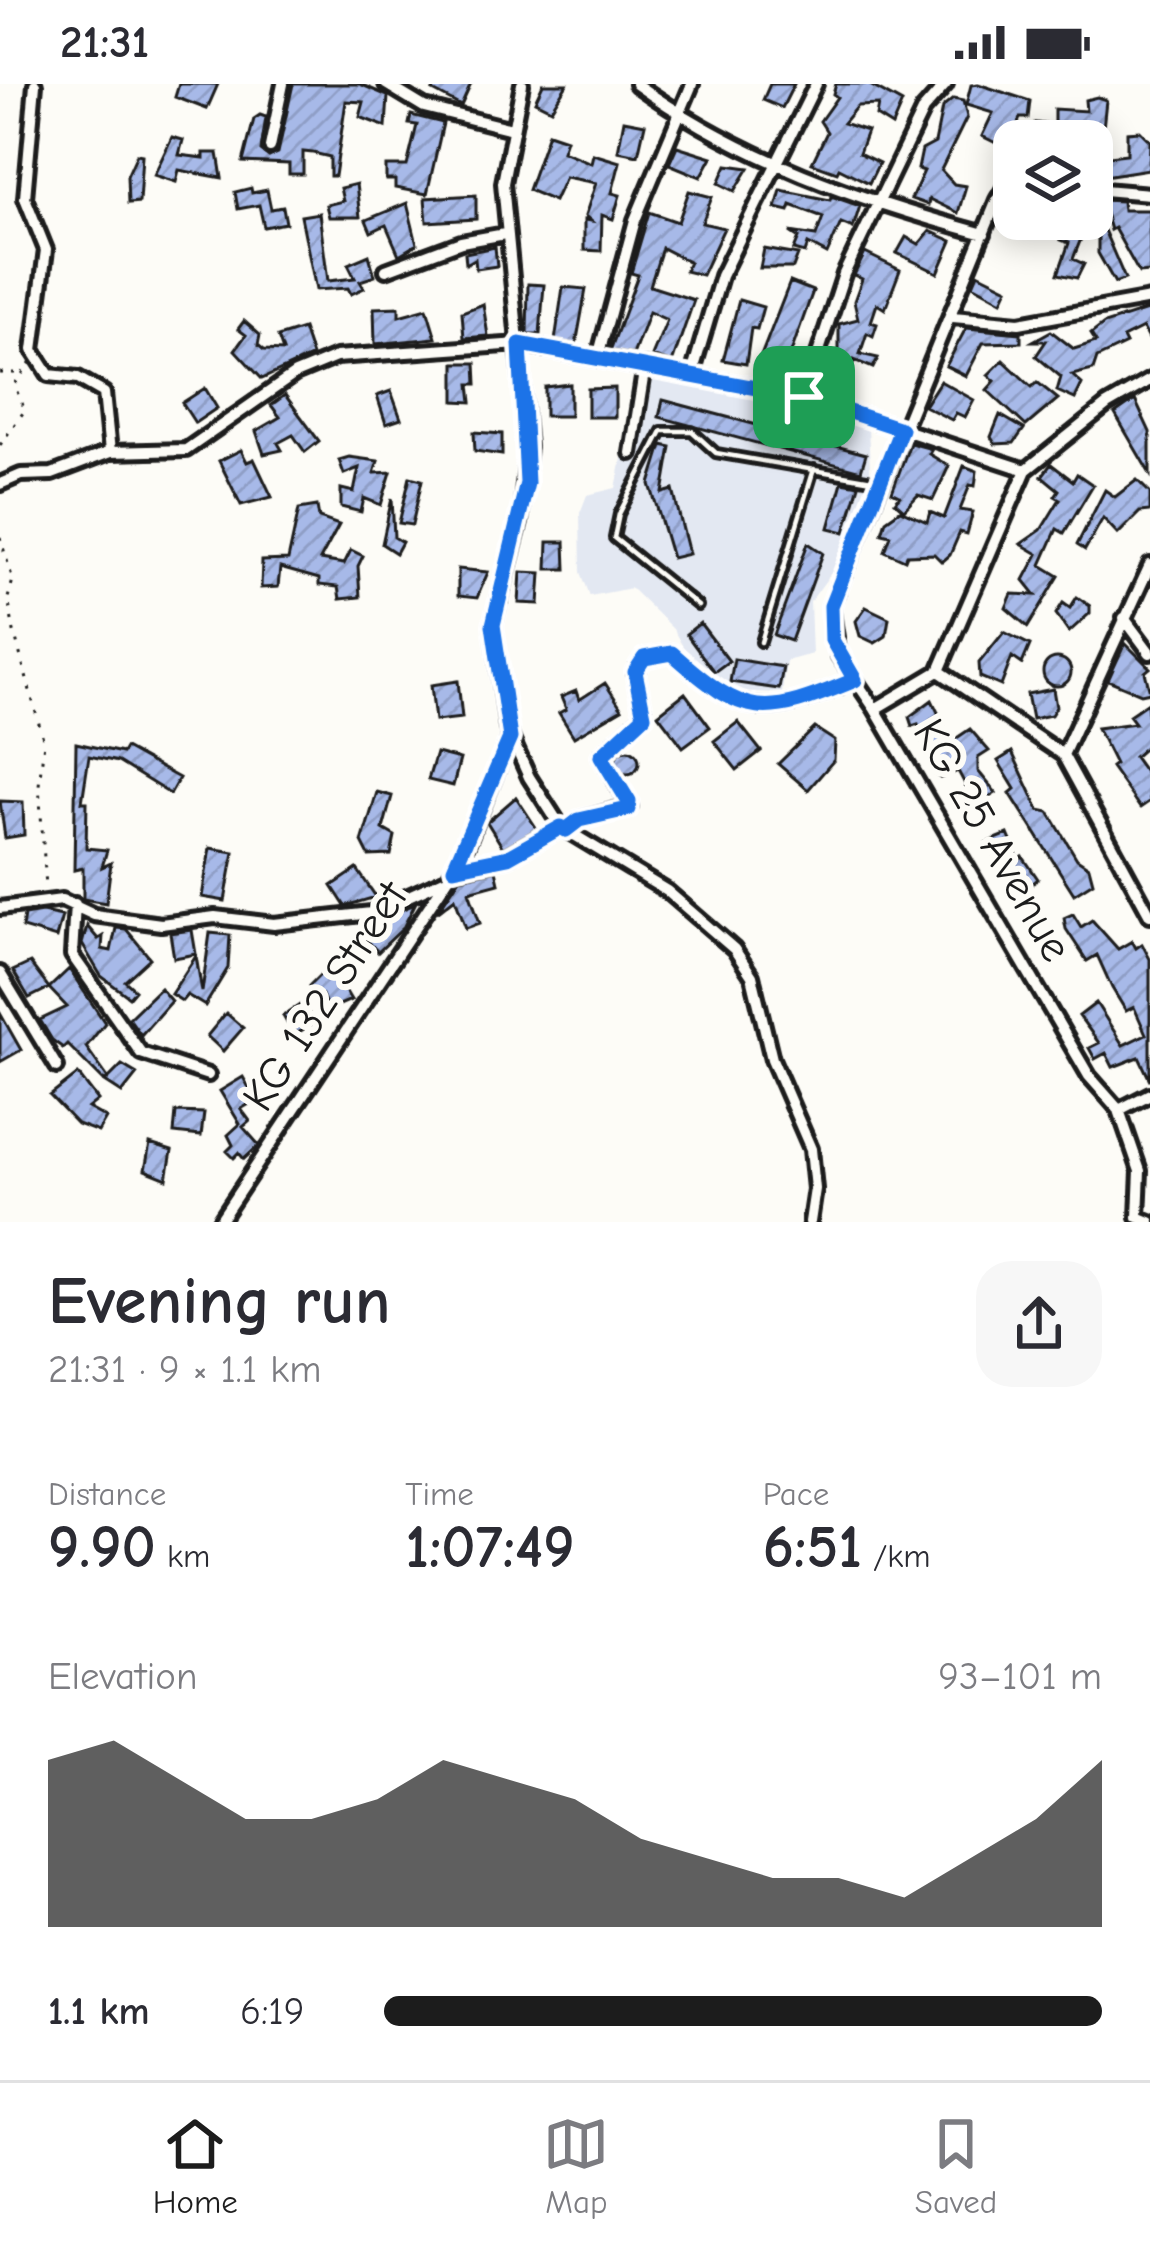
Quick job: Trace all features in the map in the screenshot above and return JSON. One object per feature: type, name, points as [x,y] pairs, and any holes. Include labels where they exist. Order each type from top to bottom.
[{"type":"street","points":[[35,84],[26,198],[46,259],[33,350],[49,375],[78,378],[104,393],[110,452]]},
{"type":"street","points":[[270,147],[283,84]]},
{"type":"street","points":[[386,84],[424,107],[512,129]]},
{"type":"street","points":[[522,84],[504,169],[505,234],[520,344],[527,483],[493,625],[510,738],[564,829],[621,858],[667,891],[734,949],[752,976],[772,1059],[811,1149],[815,1189],[810,1222]]},
{"type":"street","points":[[636,84],[676,113],[773,166],[878,205],[984,233]]},
{"type":"street","points":[[598,357],[630,236],[676,113],[692,84]]},
{"type":"street","points":[[692,374],[721,276],[816,84]]},
{"type":"street","points":[[804,397],[844,274],[923,110],[946,84]]},
{"type":"street","points":[[1113,191],[1150,194]]},
{"type":"street","points":[[874,710],[832,640],[831,606],[878,482],[953,316],[993,212]]},
{"type":"street","points":[[386,270],[461,242],[505,234]]},
{"type":"street","points":[[953,316],[1036,321],[1150,298]]},
{"type":"street","points":[[0,484],[21,475],[52,474],[110,452],[187,450],[295,374],[336,358],[520,344],[804,397],[1026,470]]},
{"type":"street","points":[[631,453],[645,366]]},
{"type":"street","name":"KG 25 Avenue","points":[[1141,1220],[1140,1171],[1119,1110],[1072,1050],[874,710],[939,671],[1026,470],[1106,405],[1150,380]]},
{"type":"street","points":[[1064,755],[1150,565]]},
{"type":"street","points":[[1124,618],[1150,653]]},
{"type":"street","points":[[454,868],[508,857],[579,820],[630,806],[601,756],[644,716],[635,672],[644,658],[672,653],[703,683],[751,708],[798,702],[855,680]]},
{"type":"street","points":[[939,671],[1064,755],[1150,915]]},
{"type":"street","name":"KG 132 Street","points":[[219,1222],[454,868],[510,738]]},
{"type":"street","points":[[0,908],[55,900],[94,915],[161,924],[215,917],[274,924],[371,914],[444,880]]},
{"type":"street","points":[[75,904],[72,956],[141,1053],[208,1075]]},
{"type":"street","points":[[0,973],[57,1067]]},
{"type":"street","points":[[1119,1110],[1150,1094]]},
{"type":"lane","points":[[698,606],[614,538],[619,514],[662,431],[692,431],[716,453],[878,482]]},
{"type":"lane","points":[[761,642],[814,470]]},
{"type":"path","points":[[0,446],[25,410],[14,385],[25,364]]},
{"type":"path","points":[[0,373],[20,373]]},
{"type":"path","points":[[0,537],[13,580],[8,598],[14,632],[44,742],[39,785],[46,887]]},
{"type":"shaded area","points":[[640,371],[761,396],[868,427],[871,486],[853,543],[810,602],[812,654],[786,661],[782,693],[726,691],[696,670],[673,629],[631,588],[590,596],[581,572],[580,513],[587,495],[616,488]]},
{"type":"building","points":[[179,84],[218,84],[207,109],[175,97]]},
{"type":"building","points":[[293,84],[360,84],[388,96],[386,127],[360,117],[364,102],[346,101],[335,176],[330,176],[330,157],[313,153],[303,152],[303,174],[289,174],[289,164],[243,162],[254,119],[260,115],[266,117],[261,151],[269,157],[278,153]]},
{"type":"building","points":[[437,84],[471,84],[461,106],[433,91]]},
{"type":"building","points":[[543,84],[567,84],[551,109],[535,101]]},
{"type":"building","points":[[770,84],[794,84],[782,108],[763,100]]},
{"type":"building","points":[[836,84],[868,84],[902,103],[892,126],[876,116],[878,105],[857,106],[843,123],[867,131],[859,153],[879,163],[869,183],[839,168],[837,172],[812,163],[827,132],[820,121],[837,97],[833,94]]},
{"type":"building","points":[[971,85],[1030,101],[1028,118],[993,120],[993,142],[982,136],[993,113],[966,105]]},
{"type":"building","points":[[953,99],[963,101],[967,117],[941,170],[954,184],[966,186],[958,213],[929,199],[928,205],[911,199],[924,171],[918,169],[922,150],[935,143],[942,108]]},
{"type":"building","points":[[1085,100],[1106,100],[1104,120],[1054,120],[1054,109],[1086,111]]},
{"type":"building","points":[[411,115],[443,123],[427,194],[395,188],[395,180],[386,180],[386,166],[407,166],[417,125],[409,124]]},
{"type":"building","points":[[624,120],[645,124],[638,155],[618,151]]},
{"type":"building","points":[[1140,131],[1150,141],[1149,169],[1113,175],[1113,156],[1127,154],[1127,132]]},
{"type":"building","points":[[548,133],[566,139],[562,151],[591,163],[593,154],[620,162],[612,193],[620,195],[613,219],[602,215],[601,251],[584,250],[584,220],[591,221],[585,216],[596,183],[565,177],[554,201],[528,190]]},
{"type":"building","points":[[172,137],[183,140],[179,155],[204,158],[204,153],[218,153],[222,178],[179,170],[176,182],[154,175]]},
{"type":"building","points":[[677,146],[712,157],[701,177],[669,164]]},
{"type":"building","points":[[137,154],[142,155],[139,202],[128,203],[127,176]]},
{"type":"building","points":[[727,165],[749,168],[735,191],[719,183]]},
{"type":"building","points":[[356,184],[360,217],[329,217],[326,205],[343,201],[340,188]]},
{"type":"building","points":[[251,188],[252,193],[267,190],[271,209],[283,207],[286,223],[264,227],[259,205],[238,209],[235,192]]},
{"type":"building","points":[[781,190],[830,200],[831,196],[860,206],[853,228],[841,223],[827,254],[808,244],[805,253],[794,250],[799,238],[790,232],[816,236],[823,217],[791,205],[789,211],[776,208]]},
{"type":"building","points":[[689,191],[712,197],[702,223],[724,228],[702,275],[685,271],[689,262],[662,248],[650,286],[694,300],[672,363],[652,356],[667,320],[649,312],[633,355],[610,351],[638,275],[631,273],[649,212],[678,222]]},
{"type":"building","points":[[476,195],[476,219],[427,222],[425,198]]},
{"type":"building","points":[[1113,201],[1122,201],[1123,210],[1149,210],[1150,272],[1139,273],[1114,228]]},
{"type":"building","points":[[407,203],[417,244],[399,255],[386,225],[371,232],[366,220]]},
{"type":"building","points":[[319,213],[328,281],[355,278],[348,264],[369,255],[375,276],[360,281],[364,288],[351,294],[348,288],[316,290],[301,216]]},
{"type":"building","points":[[930,231],[952,241],[938,273],[897,253],[906,237],[919,244]]},
{"type":"building","points":[[1061,240],[1080,240],[1073,259],[1084,264],[1077,278],[1058,274],[1069,243]]},
{"type":"building","points":[[1098,240],[1108,240],[1125,279],[1115,283],[1098,253]]},
{"type":"building","points":[[495,247],[497,266],[476,269],[475,259],[466,264],[465,253]]},
{"type":"building","points":[[764,249],[798,255],[793,268],[760,268]]},
{"type":"building","points":[[865,253],[900,270],[885,309],[877,304],[871,322],[877,324],[873,336],[867,333],[860,354],[878,358],[873,368],[854,360],[848,381],[826,369],[839,349],[839,324],[858,319],[854,301],[862,279],[854,275]]},
{"type":"building","points":[[978,273],[1008,288],[1002,301],[973,285]]},
{"type":"building","points":[[790,282],[813,291],[784,372],[759,361]]},
{"type":"building","points":[[528,284],[544,285],[540,334],[527,334]]},
{"type":"building","points":[[563,287],[586,289],[576,345],[555,341]]},
{"type":"building","points":[[739,300],[763,307],[757,329],[751,328],[746,364],[723,360]]},
{"type":"building","points":[[483,304],[488,336],[464,338],[462,312]]},
{"type":"building","points":[[399,307],[399,316],[427,308],[436,338],[375,344],[374,308]]},
{"type":"building","points":[[1150,309],[1150,341],[1143,328],[1123,338],[1126,344],[1097,358],[1093,370],[1072,375],[1082,384],[1075,399],[1057,391],[1061,377],[1036,356],[1046,341],[1033,341],[1051,331],[1074,349],[1096,342],[1091,334],[1104,324]]},
{"type":"building","points":[[244,321],[260,335],[258,345],[264,350],[283,351],[278,337],[303,329],[312,356],[262,379],[235,350],[246,335],[238,329]]},
{"type":"building","points":[[966,328],[1021,333],[1021,342],[983,343],[966,376],[946,366]]},
{"type":"building","points":[[1003,360],[1032,387],[1037,382],[1058,399],[1026,426],[987,390],[995,381],[988,375]]},
{"type":"building","points":[[455,363],[476,363],[477,384],[470,384],[472,402],[455,401]]},
{"type":"building","points":[[940,381],[974,400],[965,417],[956,413],[952,420],[924,406]]},
{"type":"building","points":[[570,384],[570,416],[545,416],[545,387]]},
{"type":"building","points":[[205,388],[217,408],[195,423],[182,403]]},
{"type":"building","points":[[615,388],[615,417],[588,417],[588,389]]},
{"type":"building","points":[[391,391],[401,419],[386,424],[377,396]]},
{"type":"building","points":[[285,395],[319,441],[305,452],[293,435],[278,443],[282,450],[264,454],[256,431],[280,417],[271,405]]},
{"type":"building","points":[[663,400],[866,454],[861,471],[659,417]]},
{"type":"building","points":[[1135,400],[1150,432],[1150,474],[1115,414]]},
{"type":"building","points":[[1000,415],[1024,429],[1014,443],[995,444],[991,437]]},
{"type":"building","points":[[474,432],[502,434],[502,455],[475,451]]},
{"type":"building","points":[[910,443],[932,449],[929,454],[949,466],[933,500],[918,495],[904,510],[895,502],[900,496],[892,492]]},
{"type":"building","points":[[662,445],[671,447],[663,493],[673,490],[689,554],[672,558],[650,484]]},
{"type":"building","points":[[241,450],[247,462],[254,459],[272,497],[241,505],[219,461]]},
{"type":"building","points":[[339,460],[378,461],[374,473],[391,472],[381,505],[364,498],[361,512],[341,507],[341,489],[354,492],[359,468],[344,474]]},
{"type":"building","points":[[1051,464],[1073,481],[1077,474],[1093,485],[1064,533],[1057,529],[1041,565],[1059,576],[1028,627],[1006,608],[1012,594],[1036,595],[1024,580],[1038,554],[1021,544],[1041,530],[1060,499],[1055,496],[1059,490],[1042,476]]},
{"type":"building","points":[[964,466],[977,471],[975,486],[970,485],[960,510],[973,512],[967,534],[960,532],[950,555],[942,562],[934,554],[907,555],[905,560],[885,551],[891,535],[882,533],[886,520],[900,510],[927,522],[930,512],[944,518]]},
{"type":"building","points":[[410,477],[422,480],[412,525],[399,523]]},
{"type":"building","points":[[1137,480],[1150,493],[1150,511],[1140,512],[1118,534],[1103,518],[1085,550],[1077,545],[1105,490],[1115,497]]},
{"type":"building","points":[[842,482],[859,485],[845,532],[829,528]]},
{"type":"building","points":[[392,498],[394,537],[402,542],[396,553],[382,544]]},
{"type":"building","points":[[317,506],[319,518],[339,525],[320,560],[344,564],[351,550],[363,556],[358,566],[360,597],[340,599],[338,587],[319,585],[319,579],[280,568],[278,587],[261,588],[262,561],[288,560],[299,509]]},
{"type":"building","points":[[548,542],[565,542],[566,569],[547,569]]},
{"type":"building","points":[[808,543],[823,553],[791,641],[774,635]]},
{"type":"building","points":[[458,569],[488,572],[477,598],[458,596]]},
{"type":"building","points":[[521,572],[541,573],[539,604],[519,603]]},
{"type":"building","points":[[1077,597],[1090,606],[1090,613],[1069,632],[1056,614],[1063,603],[1070,608]]},
{"type":"building","points":[[866,607],[889,618],[886,636],[875,643],[860,636],[856,621]]},
{"type":"building","points":[[700,623],[729,661],[714,672],[686,634]]},
{"type":"building","points":[[1004,632],[1030,645],[1022,664],[1012,657],[1001,686],[980,677],[979,663]]},
{"type":"building","points":[[1125,643],[1150,668],[1145,672],[1150,692],[1141,694],[1108,680]]},
{"type":"building","points":[[1057,658],[1067,662],[1071,672],[1067,682],[1057,686],[1047,682],[1043,672],[1047,662]]},
{"type":"building","points":[[734,659],[783,667],[779,689],[730,682]]},
{"type":"building","points":[[458,681],[462,718],[435,721],[431,685]]},
{"type":"building","points":[[605,683],[622,709],[574,737],[559,713],[566,709],[561,697],[576,691],[579,700]]},
{"type":"building","points":[[1053,689],[1056,707],[1051,715],[1032,719],[1027,694]]},
{"type":"building","points":[[685,693],[710,727],[683,747],[658,714]]},
{"type":"building","points":[[932,700],[944,725],[945,746],[970,729],[989,751],[978,758],[978,771],[996,793],[972,808],[961,799],[966,786],[958,771],[940,778],[931,771],[918,724],[912,726],[909,717]]},
{"type":"building","points":[[1147,703],[1150,743],[1134,757],[1147,775],[1150,801],[1140,808],[1111,767],[1115,764],[1097,728],[1135,723],[1129,715]]},
{"type":"building","points":[[738,722],[761,751],[737,770],[714,741]]},
{"type":"building","points":[[815,728],[835,741],[834,760],[808,790],[778,764]]},
{"type":"building","points":[[76,743],[122,753],[125,748],[179,778],[170,794],[118,762],[89,756],[82,802],[87,802],[86,848],[107,850],[102,867],[111,863],[106,903],[83,899],[83,868],[74,870]]},
{"type":"building","points":[[627,750],[636,753],[636,771],[627,774],[618,771],[615,762],[618,753]]},
{"type":"building","points":[[1012,752],[1039,810],[1049,812],[1077,859],[1089,867],[1093,882],[1074,894],[1010,793],[1015,789],[998,761]]},
{"type":"building","points":[[436,753],[460,759],[453,786],[428,780]]},
{"type":"building","points":[[377,792],[392,796],[383,829],[395,836],[391,855],[369,856],[362,842]]},
{"type":"building","points":[[516,797],[537,829],[503,848],[487,822]]},
{"type":"building","points":[[0,801],[23,802],[24,835],[5,838]]},
{"type":"building","points":[[1008,834],[1019,860],[1023,857],[1038,879],[1023,892],[986,843]]},
{"type":"building","points":[[210,848],[234,852],[225,901],[202,897]]},
{"type":"building","points":[[357,869],[376,897],[345,906],[332,886]]},
{"type":"building","points":[[496,870],[499,883],[469,891],[480,923],[466,928],[455,898],[437,912],[460,878]]},
{"type":"building","points":[[415,904],[403,928],[378,952],[364,937],[383,918]]},
{"type":"building","points":[[1073,914],[1081,927],[1092,920],[1118,949],[1132,941],[1136,948],[1142,944],[1150,959],[1150,1080],[1139,1057],[1113,1067],[1106,1053],[1095,1059],[1089,1048],[1099,1043],[1079,1016],[1096,1003],[1123,1045],[1146,1034],[1134,1007],[1126,1011],[1097,955],[1087,961],[1066,929],[1064,918]]},
{"type":"building","points":[[24,915],[62,916],[56,938],[22,928]]},
{"type":"building","points":[[87,926],[98,939],[103,936],[102,949],[111,951],[116,928],[126,929],[150,958],[125,981],[135,990],[129,997],[101,976],[82,944]]},
{"type":"building","points":[[192,930],[196,954],[174,958],[170,933]]},
{"type":"building","points":[[210,933],[230,935],[228,968],[205,1006],[187,995],[182,1001],[171,994],[196,956],[202,992]]},
{"type":"building","points":[[30,963],[49,988],[29,998],[13,971]]},
{"type":"building","points":[[330,965],[351,1000],[328,1010],[322,995],[316,998],[309,986]]},
{"type":"building","points":[[69,969],[105,1023],[86,1047],[108,1078],[104,1081],[67,1044],[63,1048],[52,1040],[40,1020],[67,1007],[49,988]]},
{"type":"building","points":[[160,988],[171,1001],[141,1035],[129,1018]]},
{"type":"building","points":[[303,1003],[314,1023],[294,1035],[283,1016]]},
{"type":"building","points":[[0,1013],[21,1050],[0,1062]]},
{"type":"building","points":[[226,1013],[243,1028],[223,1051],[207,1036]]},
{"type":"building","points":[[122,1065],[137,1074],[122,1093],[105,1082]]},
{"type":"building","points":[[78,1074],[98,1100],[88,1108],[106,1118],[98,1132],[77,1124],[50,1096]]},
{"type":"building","points":[[243,1077],[256,1100],[241,1109],[250,1121],[243,1127],[259,1145],[244,1159],[227,1151],[233,1145],[228,1135],[240,1124],[220,1091]]},
{"type":"building","points":[[176,1112],[204,1113],[201,1136],[174,1133]]},
{"type":"building","points":[[150,1144],[172,1151],[167,1179],[145,1170]]},
{"type":"route","points":[[520,344],[804,397],[901,429],[831,606],[832,640],[855,680],[813,698],[751,708],[703,683],[672,653],[657,652],[644,658],[635,672],[644,716],[601,751],[604,766],[629,802],[628,809],[579,820],[566,830],[561,827],[508,857],[454,868],[510,738],[493,625],[527,483],[520,344]]}]
